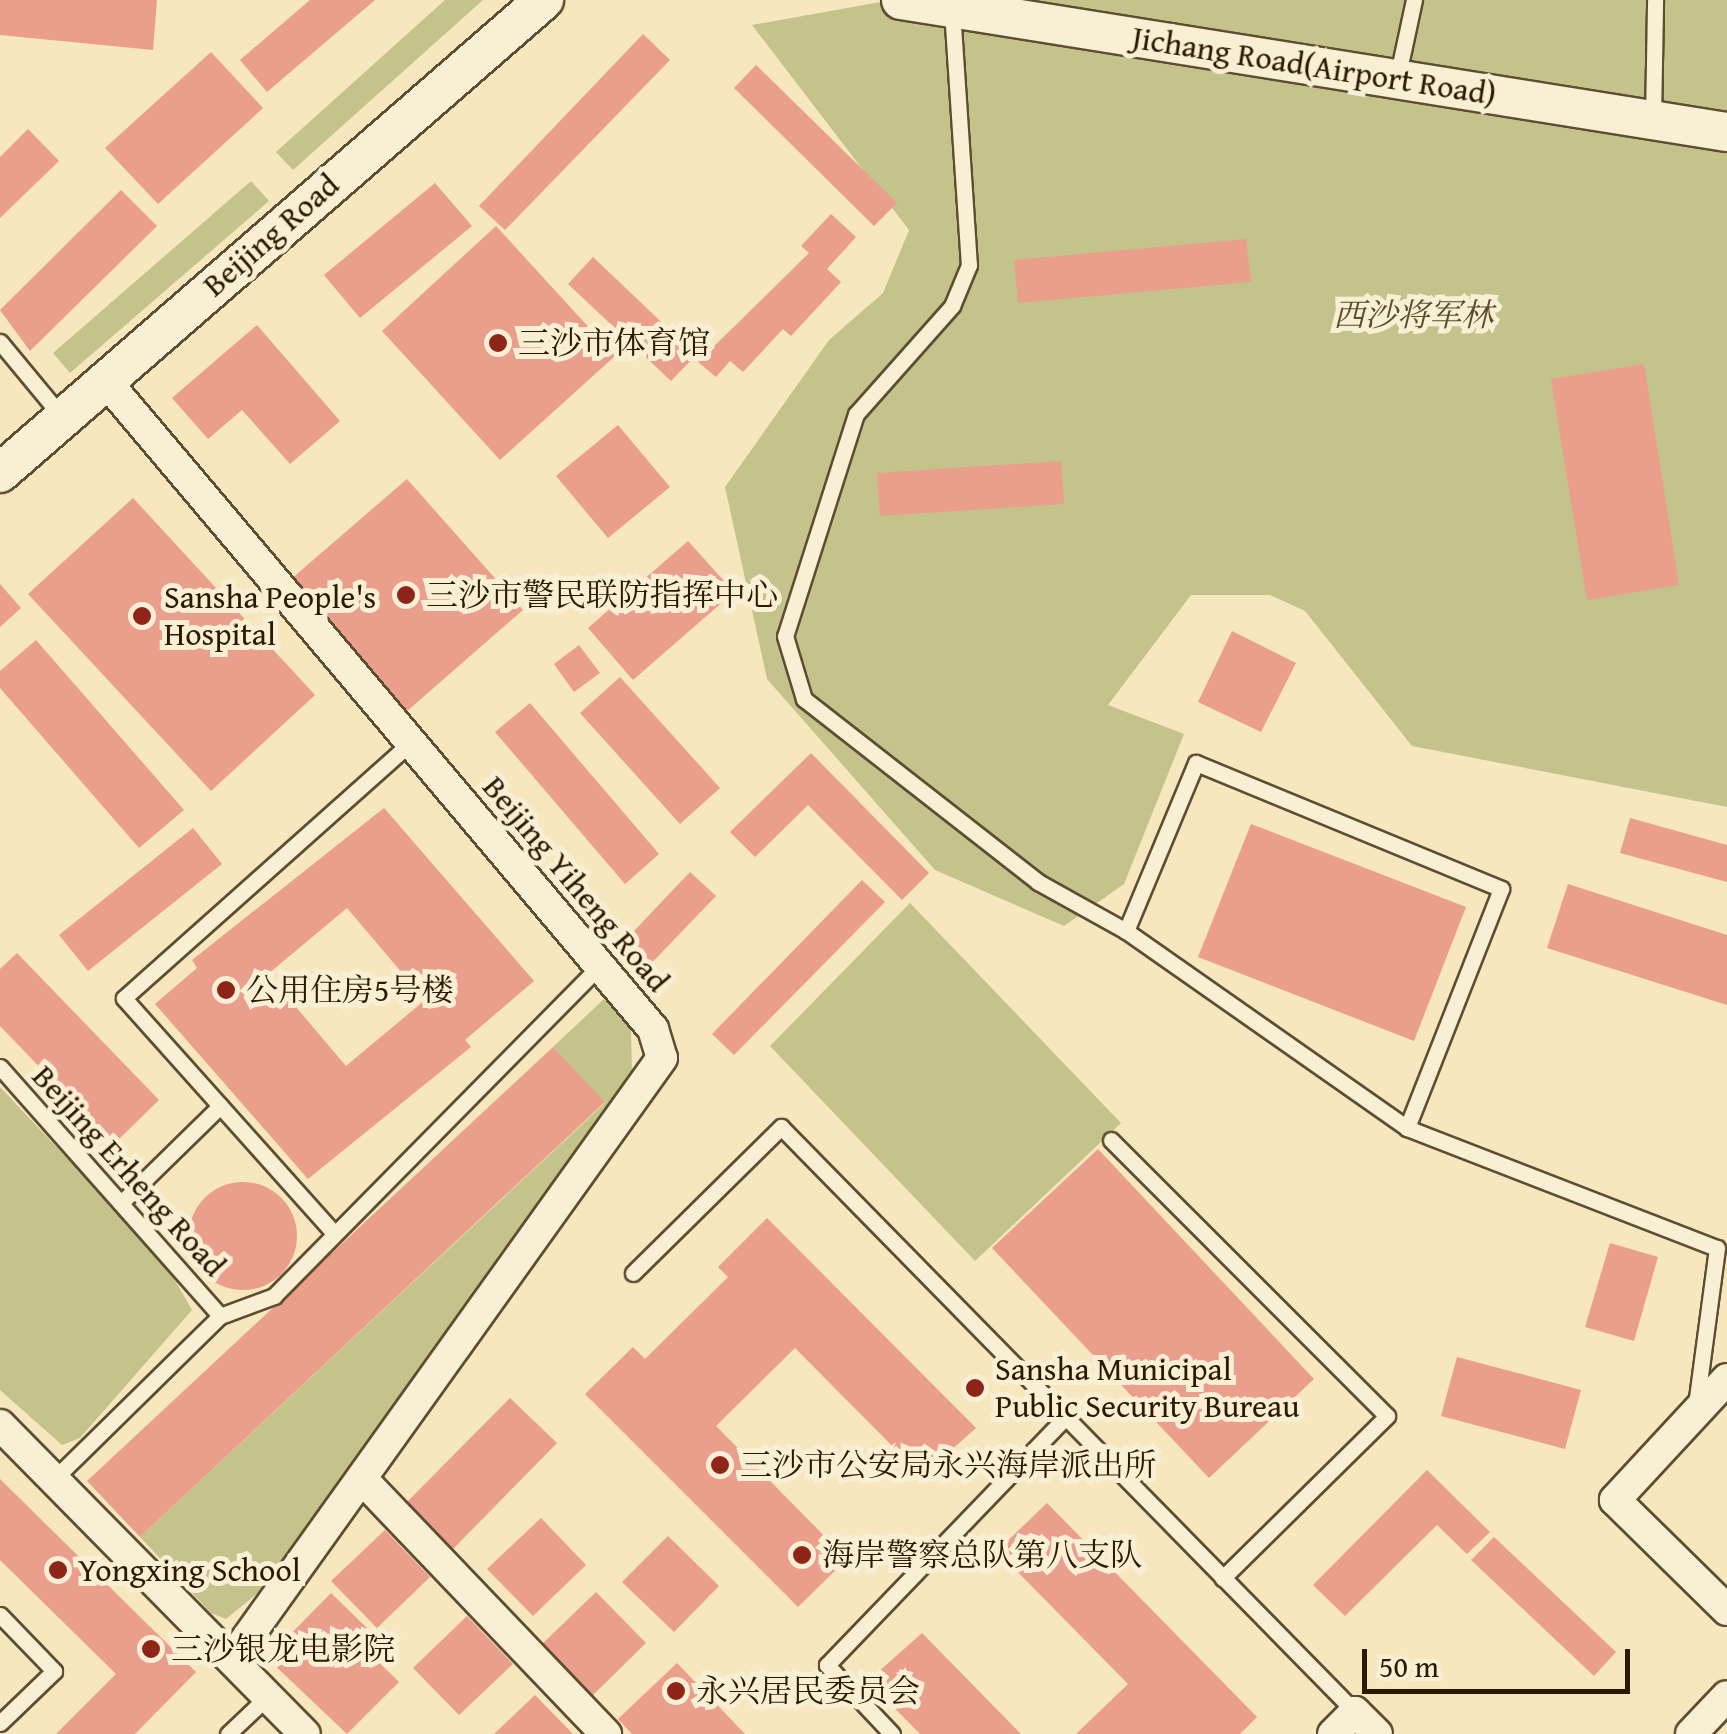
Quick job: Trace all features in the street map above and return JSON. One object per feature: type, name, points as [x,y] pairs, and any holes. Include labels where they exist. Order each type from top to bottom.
[{"type":"street","name":"Beijing Road","points":[[0,474],[104,379],[544,0]]},
{"type":"street","name":"Jichang Road(Airport Road)","points":[[901,0],[1727,132]]},
{"type":"street","name":"Beijing Yiheng Road","points":[[104,379],[653,1030],[662,1058],[648,1089],[232,1659]]},
{"type":"street","points":[[1727,1379],[1615,1500],[1727,1610]]},
{"type":"street","points":[[0,1426],[306,1734]]},
{"type":"street","points":[[363,1480],[606,1734]]},
{"type":"street","points":[[1691,1734],[1727,1696]]},
{"type":"street","points":[[1333,1734],[1355,1712],[1378,1734]]},
{"type":"lane","points":[[1397,79],[1414,0]]},
{"type":"lane","points":[[1653,120],[1655,0]]},
{"type":"lane","points":[[951,7],[969,265],[952,306],[856,414],[786,636],[788,669],[828,721],[1038,882],[1126,931],[1408,1128],[1717,1248],[1695,1415]]},
{"type":"lane","points":[[0,342],[62,417]]},
{"type":"lane","points":[[332,1231],[124,998],[410,742]]},
{"type":"lane","points":[[1126,931],[1196,763],[1500,888],[1408,1128]]},
{"type":"lane","points":[[220,1316],[274,1296],[332,1231],[598,966]]},
{"type":"lane","name":"Beijing Erheng Road","points":[[0,1067],[122,1200],[220,1316],[52,1481]]},
{"type":"lane","points":[[122,1200],[220,1106]]},
{"type":"lane","points":[[632,1272],[781,1127],[1355,1712]]},
{"type":"lane","points":[[1112,1140],[1387,1416],[1223,1578]]},
{"type":"lane","points":[[892,1734],[827,1665],[1065,1418]]},
{"type":"lane","points":[[0,1615],[54,1671],[0,1723]]},
{"type":"lane","points":[[228,1734],[268,1696]]},
{"type":"green space","points":[[445,0],[483,0],[293,170],[276,152]]},
{"type":"green space","name":"西沙将军林","points":[[892,0],[1727,0],[1727,807],[1412,746],[1305,611],[1270,595],[1191,595],[1108,705],[1184,734],[1124,884],[1064,926],[935,870],[767,679],[725,487],[829,340],[883,293],[909,230],[752,25]]},
{"type":"green space","points":[[251,181],[269,201],[70,373],[53,353]]},
{"type":"green space","points":[[910,903],[1121,1123],[975,1261],[770,1046]]},
{"type":"green space","points":[[604,999],[631,1030],[632,1074],[270,1583],[226,1619],[211,1613],[140,1537],[605,1103],[553,1047]]},
{"type":"green space","points":[[0,1087],[164,1261],[192,1310],[80,1438],[62,1445],[0,1390]]},
{"type":"building","points":[[0,0],[157,0],[153,50],[0,35]]},
{"type":"building","points":[[310,0],[375,0],[267,92],[240,60]]},
{"type":"building","points":[[643,34],[670,60],[505,230],[479,206]]},
{"type":"building","points":[[211,52],[263,108],[158,204],[105,148]]},
{"type":"building","points":[[756,65],[897,203],[874,226],[734,88]]},
{"type":"building","points":[[28,129],[59,161],[0,218],[0,157]]},
{"type":"building","points":[[435,183],[472,226],[360,318],[324,275]]},
{"type":"building","points":[[121,190],[157,226],[30,351],[0,310]]},
{"type":"building","points":[[831,214],[856,237],[827,269],[841,282],[791,336],[783,329],[743,372],[730,361],[716,377],[698,362],[809,253],[801,246]]},
{"type":"building","name":"三沙市体育馆","points":[[496,226],[615,356],[500,460],[382,331]]},
{"type":"building","points":[[1246,239],[1251,282],[1018,303],[1014,260]]},
{"type":"building","points":[[593,257],[696,355],[671,381],[568,284]]},
{"type":"building","points":[[257,325],[340,421],[290,464],[242,410],[208,439],[172,398]]},
{"type":"building","points":[[1644,364],[1679,585],[1587,600],[1551,379]]},
{"type":"building","points":[[618,425],[670,487],[608,538],[556,476]]},
{"type":"building","points":[[1061,461],[1064,504],[880,516],[877,473]]},
{"type":"building","name":"三沙市警民联防指挥中心","points":[[407,479],[523,610],[406,712],[290,580]]},
{"type":"building","name":"Sansha People's Hospital","points":[[133,498],[315,695],[211,791],[28,594]]},
{"type":"building","points":[[688,541],[734,592],[633,680],[588,628]]},
{"type":"building","points":[[0,584],[21,608],[0,627]]},
{"type":"building","points":[[1232,631],[1296,663],[1261,732],[1198,702]]},
{"type":"building","points":[[36,640],[184,810],[139,848],[0,688],[0,671]]},
{"type":"building","points":[[579,645],[600,673],[574,692],[554,664]]},
{"type":"building","points":[[620,677],[720,788],[680,824],[580,713]]},
{"type":"building","points":[[530,703],[659,854],[625,884],[495,732]]},
{"type":"building","points":[[811,753],[929,873],[902,900],[808,805],[755,857],[730,832]]},
{"type":"building","name":"公用住房5号楼","points":[[384,808],[534,981],[465,1040],[471,1047],[308,1179],[155,1004],[197,968],[192,960]],"holes":[[[347,908],[425,1000],[346,1066],[268,974]]]},
{"type":"building","points":[[1630,818],[1727,845],[1727,882],[1620,853]]},
{"type":"building","points":[[1251,824],[1466,907],[1414,1041],[1198,957]]},
{"type":"building","points":[[193,828],[222,864],[88,971],[59,935]]},
{"type":"building","points":[[690,872],[716,896],[641,974],[616,950]]},
{"type":"building","points":[[862,880],[885,902],[734,1055],[712,1034]]},
{"type":"building","points":[[1568,884],[1727,935],[1727,1005],[1547,948]]},
{"type":"building","points":[[17,953],[159,1100],[114,1144],[0,1026],[0,969]]},
{"type":"building","points":[[553,1047],[605,1102],[140,1537],[87,1481]]},
{"type":"building","points":[[1098,1149],[1314,1379],[1209,1478],[992,1248]]},
{"type":"building","points":[[243,1182],[264,1186],[281,1198],[293,1215],[297,1236],[293,1257],[281,1274],[264,1286],[243,1290],[222,1286],[205,1274],[193,1257],[189,1236],[193,1215],[205,1198],[222,1186]]},
{"type":"building","points":[[767,1218],[976,1428],[922,1476],[795,1348],[716,1426],[847,1559],[798,1607],[585,1394],[633,1347],[645,1359],[728,1277],[718,1267]]},
{"type":"building","points":[[1610,1243],[1658,1257],[1634,1341],[1585,1327]]},
{"type":"building","points":[[1457,1357],[1581,1390],[1565,1449],[1441,1416]]},
{"type":"building","points":[[510,1398],[557,1443],[451,1551],[404,1505]]},
{"type":"building","points":[[1427,1470],[1490,1532],[1467,1554],[1437,1525],[1345,1616],[1313,1585]]},
{"type":"building","points":[[0,1479],[196,1672],[135,1734],[56,1734],[116,1674],[0,1560]]},
{"type":"building","points":[[1047,1503],[1257,1717],[1240,1734],[1076,1734],[1128,1684],[997,1551]]},
{"type":"building","points":[[541,1518],[586,1565],[533,1616],[487,1569]]},
{"type":"building","points":[[385,1530],[430,1577],[377,1628],[331,1581]]},
{"type":"building","points":[[668,1536],[719,1586],[674,1632],[622,1582]]},
{"type":"building","points":[[1494,1537],[1616,1652],[1594,1676],[1471,1560]]},
{"type":"building","points":[[596,1592],[646,1643],[588,1700],[538,1648]]},
{"type":"building","points":[[331,1593],[367,1628],[355,1639],[399,1682],[347,1734],[267,1658]]},
{"type":"building","points":[[467,1616],[513,1664],[459,1715],[413,1668]]},
{"type":"building","points":[[922,1633],[1021,1734],[920,1734],[868,1681]]},
{"type":"building","name":"永兴居民委员会","points":[[677,1663],[745,1734],[632,1734],[618,1719]]},
{"type":"building","points":[[535,1695],[573,1734],[494,1734]]},
{"type":"place","name":"三沙市体育馆","points":[[498,343]]},
{"type":"place","name":"三沙市警民联防指挥中心","points":[[406,595]]},
{"type":"place","name":"Sansha People's Hospital","points":[[142,616]]},
{"type":"place","name":"公用住房5号楼","points":[[226,990]]},
{"type":"place","name":"Sansha Municipal Public Security Bureau","points":[[975,1388]]},
{"type":"place","name":"三沙市公安局永兴海岸派出所","points":[[720,1465]]},
{"type":"place","name":"海岸警察总队第八支队","points":[[802,1555]]},
{"type":"place","name":"Yongxing School","points":[[58,1570]]},
{"type":"place","name":"三沙银龙电影院","points":[[151,1649]]},
{"type":"place","name":"永兴居民委员会","points":[[676,1691]]}]
